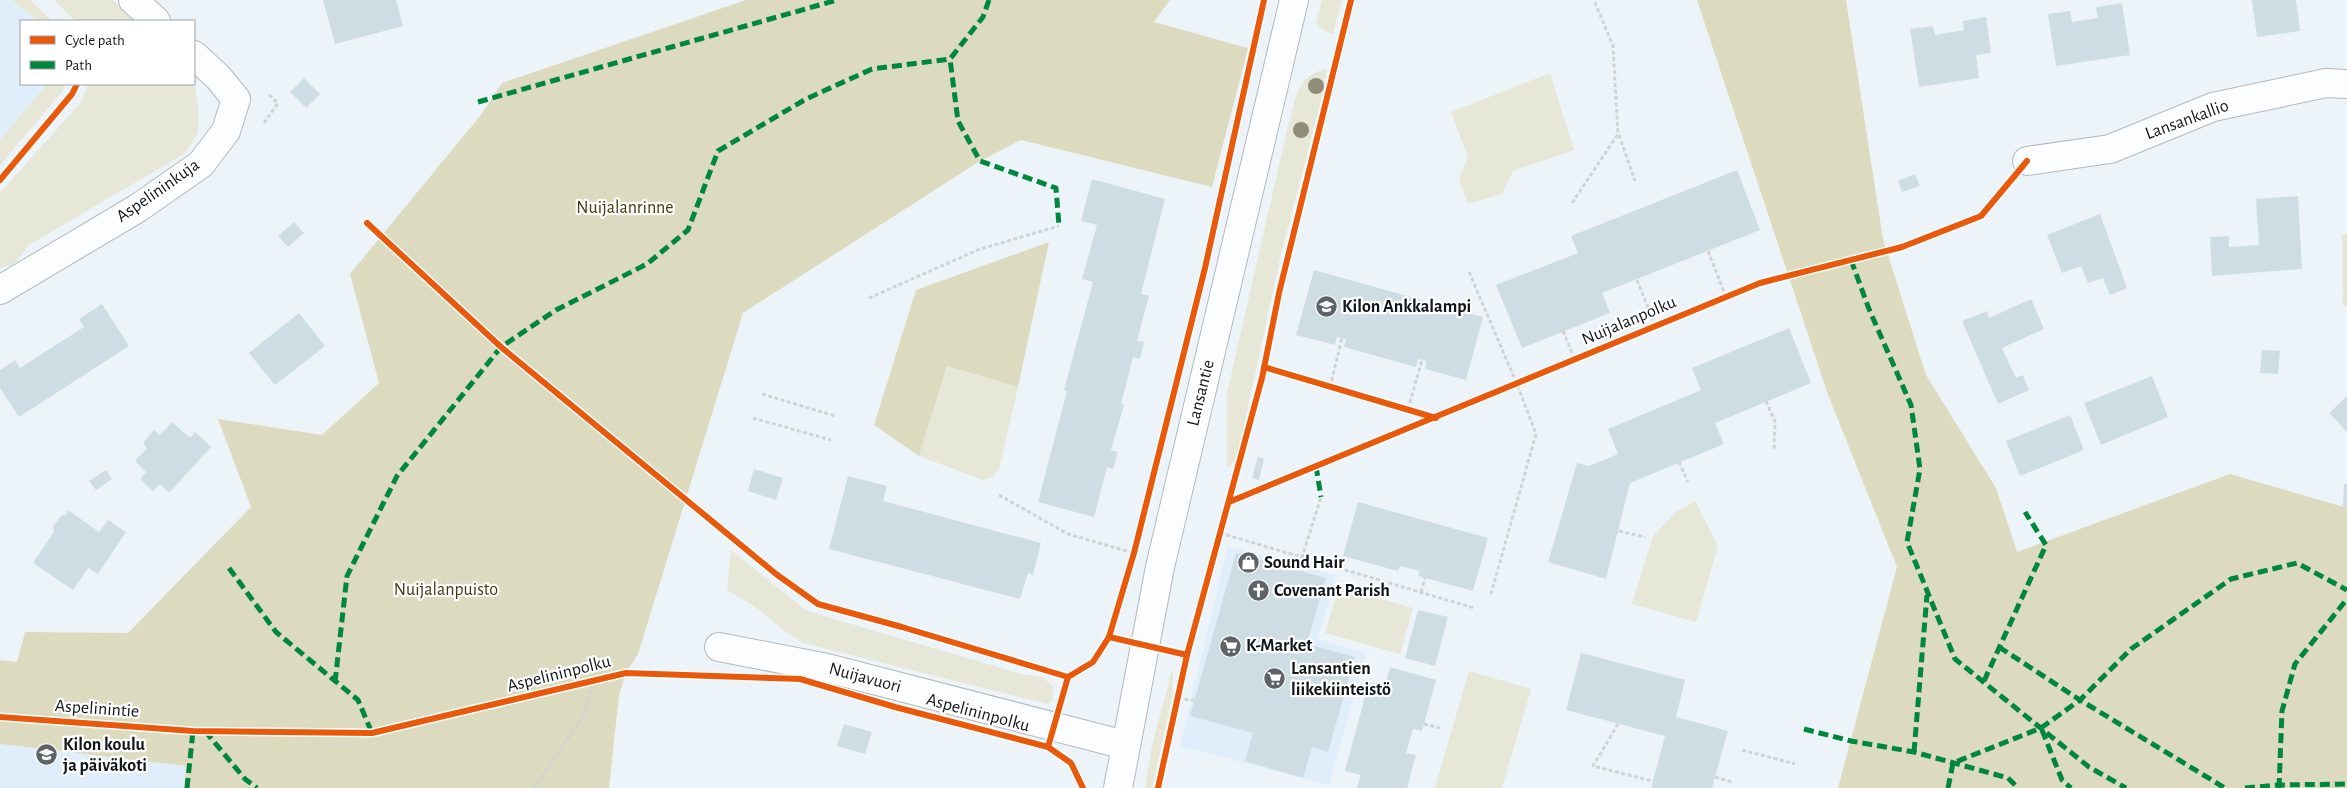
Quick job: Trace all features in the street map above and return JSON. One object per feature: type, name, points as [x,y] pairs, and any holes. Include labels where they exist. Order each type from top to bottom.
[{"type":"street","points":[[133,0],[155,20]]},
{"type":"street","name":"Lansantie","points":[[1118,788],[1160,567],[1294,0]]},
{"type":"street","name":"Aspelininkuja","points":[[0,290],[138,208],[201,164],[226,131],[236,99],[218,77],[195,56]]},
{"type":"street","name":"Lansankallio","points":[[2027,160],[2110,149],[2214,107],[2326,83],[2347,84]]},
{"type":"street","name":"Nuijavuori","points":[[719,647],[828,668],[1125,745]]},
{"type":"path","points":[[1594,0],[1613,46],[1618,134],[1635,181]]},
{"type":"path","points":[[1572,204],[1618,134]]},
{"type":"path","points":[[869,298],[980,249],[1059,226]]},
{"type":"path","points":[[1708,251],[1726,297]]},
{"type":"path","points":[[1469,272],[1518,384],[1536,434],[1491,594]]},
{"type":"path","points":[[1637,280],[1656,326]]},
{"type":"path","points":[[1718,301],[1735,294]]},
{"type":"path","points":[[1563,331],[1575,360]]},
{"type":"path","points":[[1330,387],[1342,338]]},
{"type":"path","points":[[1408,409],[1422,360]]},
{"type":"path","points":[[1509,388],[1526,381]]},
{"type":"path","points":[[1320,384],[1339,389]]},
{"type":"path","points":[[762,394],[835,416]]},
{"type":"path","points":[[1766,401],[1775,422],[1774,450]]},
{"type":"path","points":[[1399,406],[1417,412]]},
{"type":"path","points":[[753,418],[832,440]]},
{"type":"path","points":[[1680,462],[1688,482]]},
{"type":"path","points":[[999,495],[1068,534],[1134,553]]},
{"type":"path","points":[[1294,569],[1302,557],[1321,497]]},
{"type":"path","points":[[1217,542],[1222,525]]},
{"type":"path","points":[[1619,531],[1645,538]]},
{"type":"path","points":[[1220,533],[1474,608]]},
{"type":"path","points":[[1131,562],[1135,546]]},
{"type":"path","points":[[1421,592],[1425,578]]},
{"type":"path","points":[[534,788],[585,714],[592,682]]},
{"type":"path","points":[[1176,708],[1179,690]]},
{"type":"path","points":[[1178,699],[1194,700]]},
{"type":"path","points":[[1424,724],[1440,728]]},
{"type":"path","points":[[1618,724],[1593,766],[1652,781]]},
{"type":"path","points":[[1742,750],[1795,764]]},
{"type":"path","points":[[1715,777],[1732,782]]},
{"type":"shaded area","points":[[0,0],[12,0],[37,20],[20,20],[20,85],[46,85],[0,140]]},
{"type":"shaded area","name":"Lansantien liikekiinteistö","points":[[1228,546],[1336,575],[1318,639],[1366,653],[1329,785],[1180,746]]},
{"type":"shaded area","name":"Kilon koulu ja päiväkoti","points":[[0,744],[186,766],[184,788],[0,788]]},
{"type":"green space","points":[[12,0],[30,0],[51,20],[37,20]]},
{"type":"green space","points":[[54,0],[113,0],[133,20],[74,20]]},
{"type":"green space","name":"Nuijalanpuisto","points":[[746,0],[1170,0],[1154,22],[1248,48],[1212,187],[1021,140],[980,161],[743,313],[638,654],[626,673],[619,695],[609,788],[184,788],[186,766],[0,744],[0,660],[17,662],[25,632],[128,633],[251,507],[218,419],[322,435],[379,383],[350,274],[480,116],[502,83]]},
{"type":"green space","points":[[1322,0],[1342,0],[1333,34],[1324,31],[1316,23]]},
{"type":"green space","points":[[1697,0],[1846,0],[1883,239],[1926,375],[1996,488],[2017,552],[2230,474],[2347,508],[2347,788],[1838,788],[1897,567],[1827,392]]},
{"type":"green space","points":[[1327,69],[1324,89],[1281,254],[1236,462],[1227,467],[1227,393],[1288,126],[1303,82],[1309,76]]},
{"type":"green space","points":[[1550,73],[1574,150],[1513,171],[1502,194],[1468,204],[1459,179],[1468,157],[1451,112]]},
{"type":"green space","points":[[46,85],[65,85],[61,93],[0,165],[0,140]]},
{"type":"green space","points":[[88,85],[195,85],[198,106],[198,133],[184,154],[29,245],[14,264],[0,268],[0,193],[82,101]]},
{"type":"green space","points":[[2342,234],[2347,234],[2347,306],[2343,306]]},
{"type":"green space","points":[[1049,242],[1018,387],[947,366],[919,456],[874,425],[916,290]]},
{"type":"green space","points":[[947,366],[1018,387],[999,469],[992,477],[983,480],[919,456]]},
{"type":"green space","points":[[1695,501],[1718,546],[1696,622],[1632,604],[1653,536],[1676,512]]},
{"type":"green space","points":[[731,550],[807,611],[1021,674],[1043,677],[1053,687],[1053,701],[1047,704],[803,643],[783,630],[758,609],[727,590]]},
{"type":"green space","points":[[1339,587],[1413,608],[1400,654],[1325,633]]},
{"type":"green space","points":[[1173,667],[1172,698],[1152,788],[1145,788],[1152,745]]},
{"type":"green space","points":[[1469,671],[1531,689],[1502,788],[1435,788]]},
{"type":"building","points":[[323,0],[396,0],[403,26],[335,44]]},
{"type":"building","points":[[2252,0],[2296,0],[2300,31],[2257,37]]},
{"type":"building","points":[[2122,3],[2130,55],[2056,66],[2048,14],[2070,11],[2072,22],[2098,18],[2096,7]]},
{"type":"building","points":[[1986,17],[1991,53],[1976,55],[1979,78],[1919,87],[1910,29],[1933,26],[1935,35],[1964,30],[1963,21]]},
{"type":"building","points":[[304,78],[320,94],[306,108],[290,92]]},
{"type":"building","points":[[1737,170],[1760,230],[1602,293],[1610,313],[1522,348],[1496,285],[1578,253],[1571,236]]},
{"type":"building","points":[[1915,174],[1920,186],[1902,192],[1898,181]]},
{"type":"building","points":[[1092,179],[1165,199],[1141,294],[1149,296],[1137,341],[1144,342],[1140,359],[1133,357],[1121,404],[1124,405],[1111,450],[1118,452],[1113,469],[1107,467],[1094,517],[1038,502],[1067,391],[1064,390],[1093,282],[1082,279],[1097,225],[1081,221]]},
{"type":"building","points":[[2298,196],[2302,269],[2212,276],[2210,237],[2229,236],[2229,247],[2259,245],[2256,199]]},
{"type":"building","points":[[2100,214],[2127,288],[2110,295],[2103,278],[2088,283],[2081,266],[2062,273],[2047,235]]},
{"type":"building","points":[[294,222],[304,233],[288,247],[278,236]]},
{"type":"building","points":[[1314,270],[1483,317],[1466,380],[1425,369],[1426,361],[1418,359],[1416,367],[1344,347],[1346,339],[1337,337],[1335,345],[1296,335]]},
{"type":"building","points":[[2031,299],[2044,329],[2002,348],[2016,378],[2023,375],[2029,390],[1998,404],[1962,321],[1987,311],[1989,318]]},
{"type":"building","points":[[102,304],[129,346],[19,417],[0,388],[0,370],[15,360],[20,368],[84,327],[79,319]]},
{"type":"building","points":[[299,313],[325,346],[275,385],[249,353]]},
{"type":"building","points":[[1789,328],[1811,383],[1715,423],[1724,444],[1630,483],[1606,579],[1548,562],[1577,463],[1589,466],[1618,454],[1608,429],[1701,390],[1692,368]]},
{"type":"building","points":[[2262,350],[2280,351],[2278,374],[2260,373]]},
{"type":"building","points":[[2152,376],[2168,417],[2101,445],[2084,403]]},
{"type":"building","points":[[2347,396],[2347,432],[2329,413]]},
{"type":"building","points":[[2070,415],[2084,450],[2020,476],[2006,441]]},
{"type":"building","points":[[172,422],[190,438],[195,432],[211,447],[169,493],[160,484],[153,491],[140,479],[146,472],[135,461],[147,448],[143,443],[154,430],[160,435]]},
{"type":"building","points":[[1258,457],[1264,459],[1259,480],[1252,478]]},
{"type":"building","points":[[754,469],[783,478],[776,500],[748,491]]},
{"type":"building","points":[[106,470],[112,479],[96,490],[89,481]]},
{"type":"building","points":[[848,476],[887,486],[883,501],[1041,543],[1033,575],[1028,573],[1020,599],[829,549]]},
{"type":"building","points":[[2344,484],[2347,484],[2347,508],[2343,507]]},
{"type":"building","points":[[1358,502],[1488,538],[1473,591],[1418,576],[1420,571],[1400,566],[1398,571],[1343,556]]},
{"type":"building","points":[[68,510],[99,532],[108,520],[126,532],[98,574],[88,568],[73,590],[33,563],[54,532],[53,527]]},
{"type":"building","name":"Lansantien liikekiinteistö","points":[[1236,553],[1326,578],[1307,644],[1355,657],[1328,752],[1312,747],[1303,778],[1245,761],[1253,733],[1190,716]]},
{"type":"building","points":[[1418,610],[1448,617],[1435,666],[1405,658]]},
{"type":"building","points":[[1581,653],[1685,680],[1676,717],[1728,731],[1712,788],[1651,788],[1665,736],[1566,710]]},
{"type":"building","points":[[1390,667],[1436,680],[1422,731],[1413,729],[1406,753],[1416,755],[1407,788],[1357,788],[1361,775],[1345,771],[1369,682],[1385,686]]},
{"type":"building","points":[[844,724],[872,732],[865,754],[837,746]]},
{"type":"marked path","points":[[478,102],[837,0]]},
{"type":"marked path","points":[[989,0],[983,17],[950,59],[958,121],[980,161],[1056,188],[1059,226]]},
{"type":"marked path","points":[[335,682],[347,576],[397,476],[501,347],[556,310],[647,264],[688,230],[718,151],[806,99],[872,69],[950,59]]},
{"type":"marked path","points":[[1851,260],[1869,309],[1911,405],[1920,469],[1907,542],[1955,659],[2089,767],[2126,788]]},
{"type":"marked path","points":[[1316,466],[1321,497]]},
{"type":"marked path","points":[[1984,681],[2046,545],[2025,512]]},
{"type":"marked path","points":[[1948,788],[1953,763],[2041,728],[2080,700],[2131,649],[2231,579],[2297,563],[2347,590]]},
{"type":"marked path","points":[[229,568],[276,632],[358,700],[372,733]]},
{"type":"marked path","points":[[1914,752],[1927,595]]},
{"type":"marked path","points":[[2279,788],[2282,711],[2295,664],[2347,599]]},
{"type":"marked path","points":[[1999,647],[2080,700],[2225,788]]},
{"type":"marked path","points":[[1804,729],[1851,741],[1914,752],[2008,778],[2018,788]]},
{"type":"marked path","points":[[2042,730],[2062,780],[2071,788]]},
{"type":"marked path","points":[[187,788],[193,731]]},
{"type":"marked path","points":[[205,731],[245,779],[257,788]]},
{"type":"marked path","points":[[2245,788],[2278,785],[2347,784]]},
{"type":"cycle path","points":[[1083,788],[1071,763],[1048,747],[1068,677],[1093,662],[1109,637],[1134,553],[1205,268],[1264,0]]},
{"type":"cycle path","points":[[1158,788],[1187,655],[1262,378],[1279,293],[1351,0]]},
{"type":"cycle path","points":[[0,180],[72,94],[76,85]]},
{"type":"cycle path","name":"Nuijalanpolku","points":[[1229,502],[1760,283],[1902,247],[1981,216],[2027,161]]},
{"type":"cycle path","points":[[367,223],[501,347],[776,574],[818,604],[1068,677]]},
{"type":"cycle path","points":[[1264,367],[1436,418]]},
{"type":"cycle path","points":[[1109,637],[1187,655]]},
{"type":"cycle path","name":"Aspelininpolku","points":[[0,717],[193,731],[372,733],[626,673],[800,679],[895,707],[1048,747]]},
{"type":"place","name":"Kilon Ankkalampi","points":[[1326,307]]},
{"type":"place","name":"Sound Hair","points":[[1248,563]]},
{"type":"place","name":"Covenant Parish","points":[[1258,591]]},
{"type":"place","name":"K-Market","points":[[1230,646]]},
{"type":"place","name":"Lansantien liikekiinteistö","points":[[1275,679]]},
{"type":"place","name":"Kilon koulu ja päiväkoti","points":[[47,755]]},
{"type":"park label","name":"Nuijalanrinne","points":[[625,208]]}]
